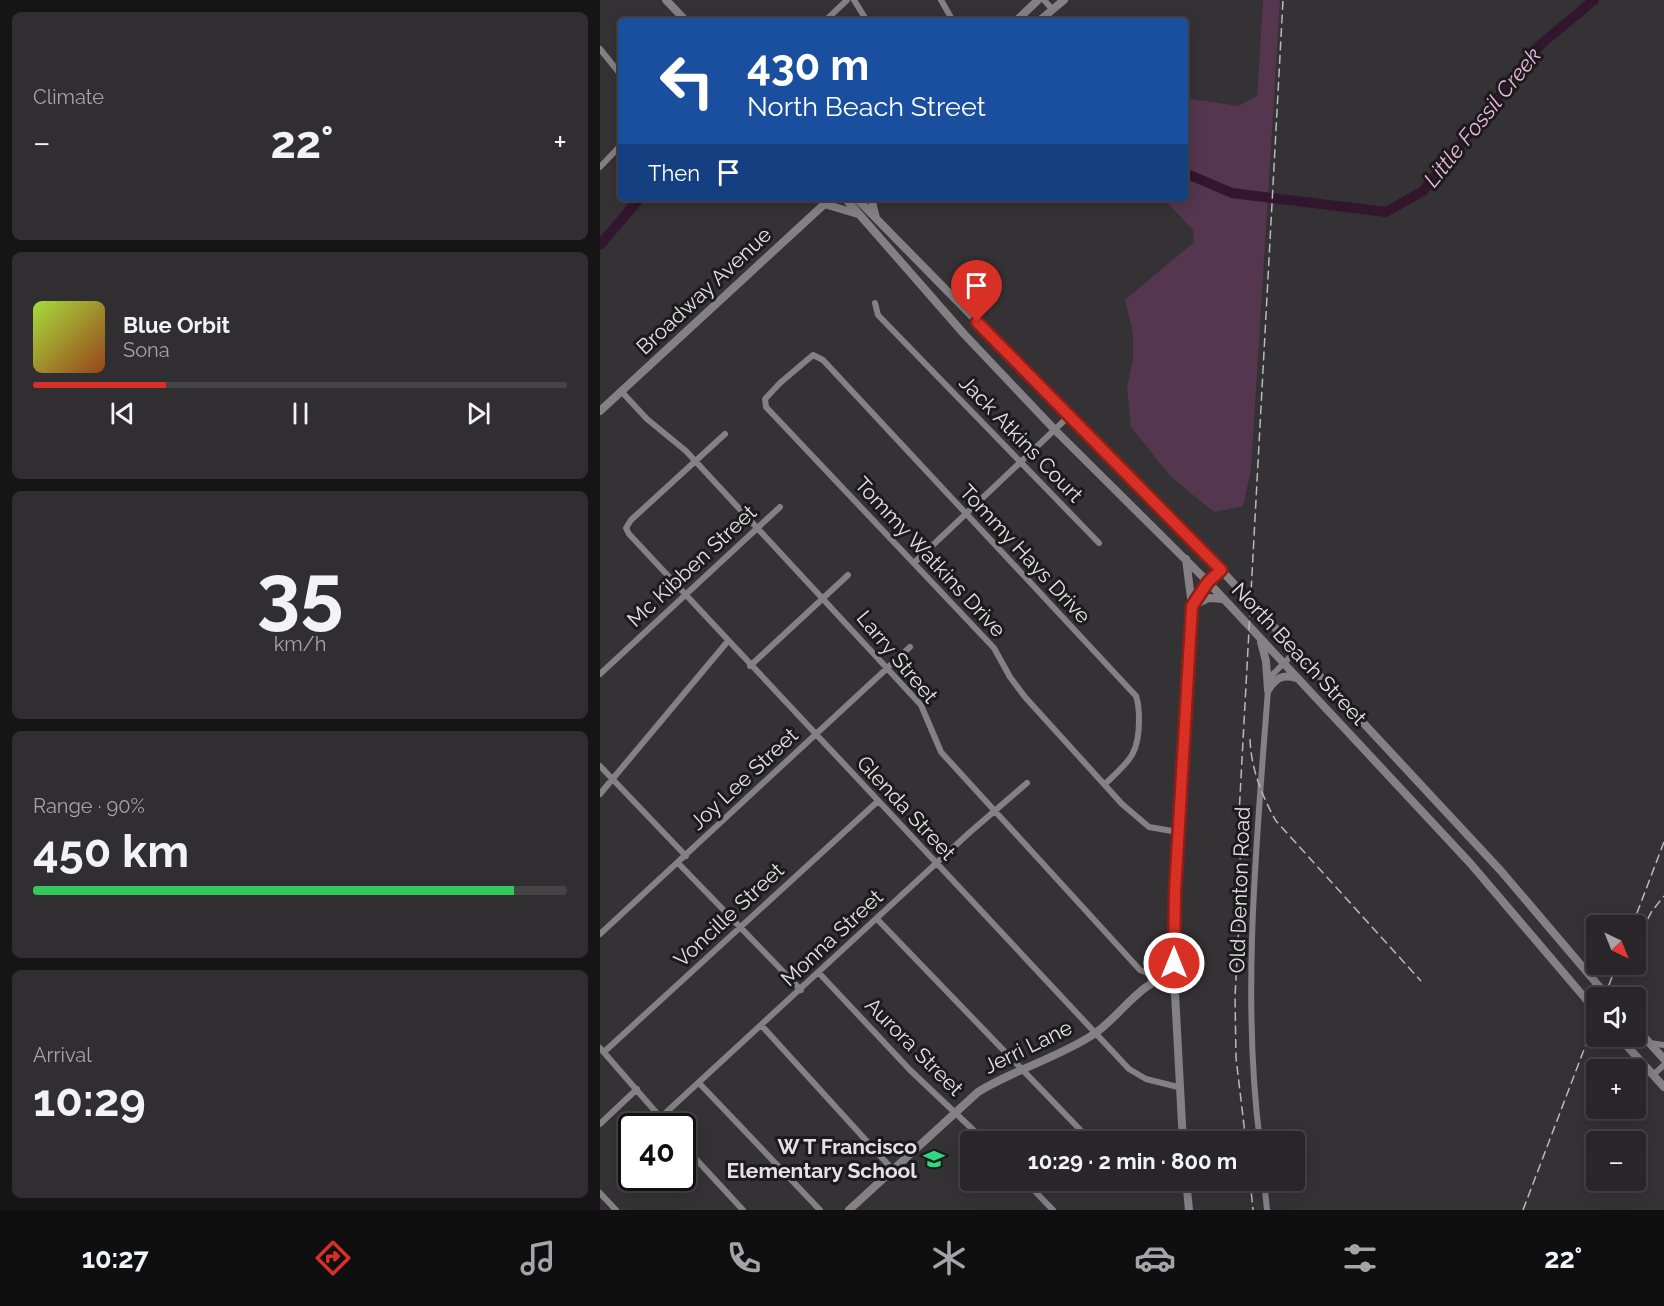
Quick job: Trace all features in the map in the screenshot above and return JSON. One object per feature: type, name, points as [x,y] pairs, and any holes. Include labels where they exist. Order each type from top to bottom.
[{"type":"main road","points":[[666,0],[683,18]]},
{"type":"main road","points":[[1019,18],[1038,0]]},
{"type":"main road","points":[[1042,18],[1064,0]]},
{"type":"main road","points":[[828,201],[858,214]]},
{"type":"main road","name":"Broadway Avenue","points":[[600,411],[828,201]]},
{"type":"main road","name":"North Beach Street","points":[[847,201],[964,334],[1055,430],[1186,559],[1402,790],[1488,883],[1586,999]]},
{"type":"main road","name":"North Beach Street","points":[[859,201],[1068,417],[1147,492],[1221,570],[1501,871],[1600,987]]},
{"type":"main road","points":[[872,201],[876,219]]},
{"type":"main road","points":[[964,334],[977,322]]},
{"type":"main road","points":[[1182,1131],[1174,975],[1178,832],[1192,606],[1186,559]]},
{"type":"main road","points":[[1192,606],[1208,582],[1221,570]]},
{"type":"main road","points":[[1192,606],[1209,598],[1223,599]]},
{"type":"main road","points":[[1260,639],[1266,661],[1268,690]]},
{"type":"main road","points":[[1268,690],[1280,677],[1296,678]]},
{"type":"main road","points":[[1402,790],[1414,778]]},
{"type":"main road","points":[[1488,883],[1501,871]]},
{"type":"main road","points":[[1158,977],[1174,975]]},
{"type":"main road","name":"Jerri Lane","points":[[849,1210],[978,1092],[1002,1077],[1095,1033],[1158,977]]},
{"type":"main road","points":[[1646,1040],[1664,1059]]},
{"type":"main road","points":[[1628,1047],[1664,1086]]},
{"type":"main road","points":[[1187,1191],[1189,1210]]},
{"type":"street","points":[[828,18],[847,0]]},
{"type":"street","points":[[854,0],[865,18]]},
{"type":"street","points":[[941,0],[951,18]]},
{"type":"street","points":[[1044,0],[1052,9]]},
{"type":"street","points":[[602,53],[618,72]]},
{"type":"street","points":[[600,167],[618,148]]},
{"type":"street","name":"Jack Atkins Court","points":[[875,303],[878,315],[1099,543]]},
{"type":"street","name":"Tommy Watkins Drive","points":[[823,360],[813,356],[804,361],[765,399],[766,407],[994,648],[1010,677],[1025,697],[1122,804],[1149,826],[1178,832]]},
{"type":"street","name":"Tommy Hays Drive","points":[[823,360],[1136,696],[1139,711],[1137,749],[1130,761],[1105,784]]},
{"type":"street","name":"Larry Street","points":[[621,391],[696,461],[888,668],[925,710],[931,734],[940,752],[1140,970],[1158,977]]},
{"type":"street","points":[[915,562],[1068,417]]},
{"type":"street","points":[[696,461],[725,434]]},
{"type":"street","name":"Glenda Street","points":[[696,461],[626,528],[750,666],[1136,1075],[1178,1086]]},
{"type":"street","name":"Mc Kibben Street","points":[[600,673],[759,529],[780,507]]},
{"type":"street","points":[[750,666],[848,575]]},
{"type":"street","points":[[600,794],[728,641]]},
{"type":"street","name":"Joy Lee Street","points":[[600,934],[910,647]]},
{"type":"street","name":"Old Denton Road","points":[[1259,1131],[1253,1061],[1254,923],[1268,690],[1273,674],[1296,651]]},
{"type":"street","points":[[600,766],[686,856]]},
{"type":"street","name":"Monna Street","points":[[666,1113],[1027,783]]},
{"type":"street","name":"Voncille Street","points":[[602,1050],[740,928],[877,802]]},
{"type":"street","points":[[678,863],[801,990]]},
{"type":"street","points":[[877,919],[1081,1131]]},
{"type":"street","name":"Aurora Street","points":[[819,973],[910,1070],[975,1131]]},
{"type":"street","points":[[762,1026],[893,1170]]},
{"type":"street","points":[[1649,1043],[1664,1045]]},
{"type":"street","points":[[602,1050],[656,1113]]},
{"type":"street","points":[[1653,1075],[1664,1065]]},
{"type":"street","points":[[699,1083],[820,1210]]},
{"type":"street","points":[[600,1124],[637,1089]]},
{"type":"street","points":[[696,1159],[743,1210]]},
{"type":"street","points":[[1035,1191],[1053,1210]]},
{"type":"street","points":[[1265,1191],[1267,1210]]},
{"type":"street","points":[[600,1193],[616,1210]]},
{"type":"shaded area","points":[[1263,0],[1280,0],[1251,470],[1243,506],[1214,512],[1171,477],[1131,427],[1127,388],[1133,359],[1133,333],[1125,300],[1194,242],[1193,230],[1166,201],[1188,201],[1188,98],[1238,106],[1257,96]]},
{"type":"waterway","name":"Little Fossil Creek","points":[[1188,174],[1232,193],[1386,212],[1423,191],[1540,45],[1594,0]]},
{"type":"waterway","name":"Little Fossil Creek","points":[[600,245],[637,201]]},
{"type":"railway","points":[[1245,1131],[1236,1058],[1235,996],[1241,888],[1239,815],[1283,0]]},
{"type":"railway","points":[[1250,739],[1258,782],[1276,821],[1421,981]]},
{"type":"railway","points":[[1636,915],[1664,842]]},
{"type":"railway","points":[[1646,922],[1664,896]]},
{"type":"railway","points":[[1608,987],[1613,975]]},
{"type":"railway","points":[[1523,1210],[1586,1044]]},
{"type":"railway","points":[[1251,1191],[1253,1210]]},
{"type":"place","name":"W T Francisco Elementary School","points":[[934,1159]]},
{"type":"route","points":[[977,322],[1068,417],[1147,492],[1221,570],[1208,582],[1192,606],[1175,892],[1174,963]]}]
